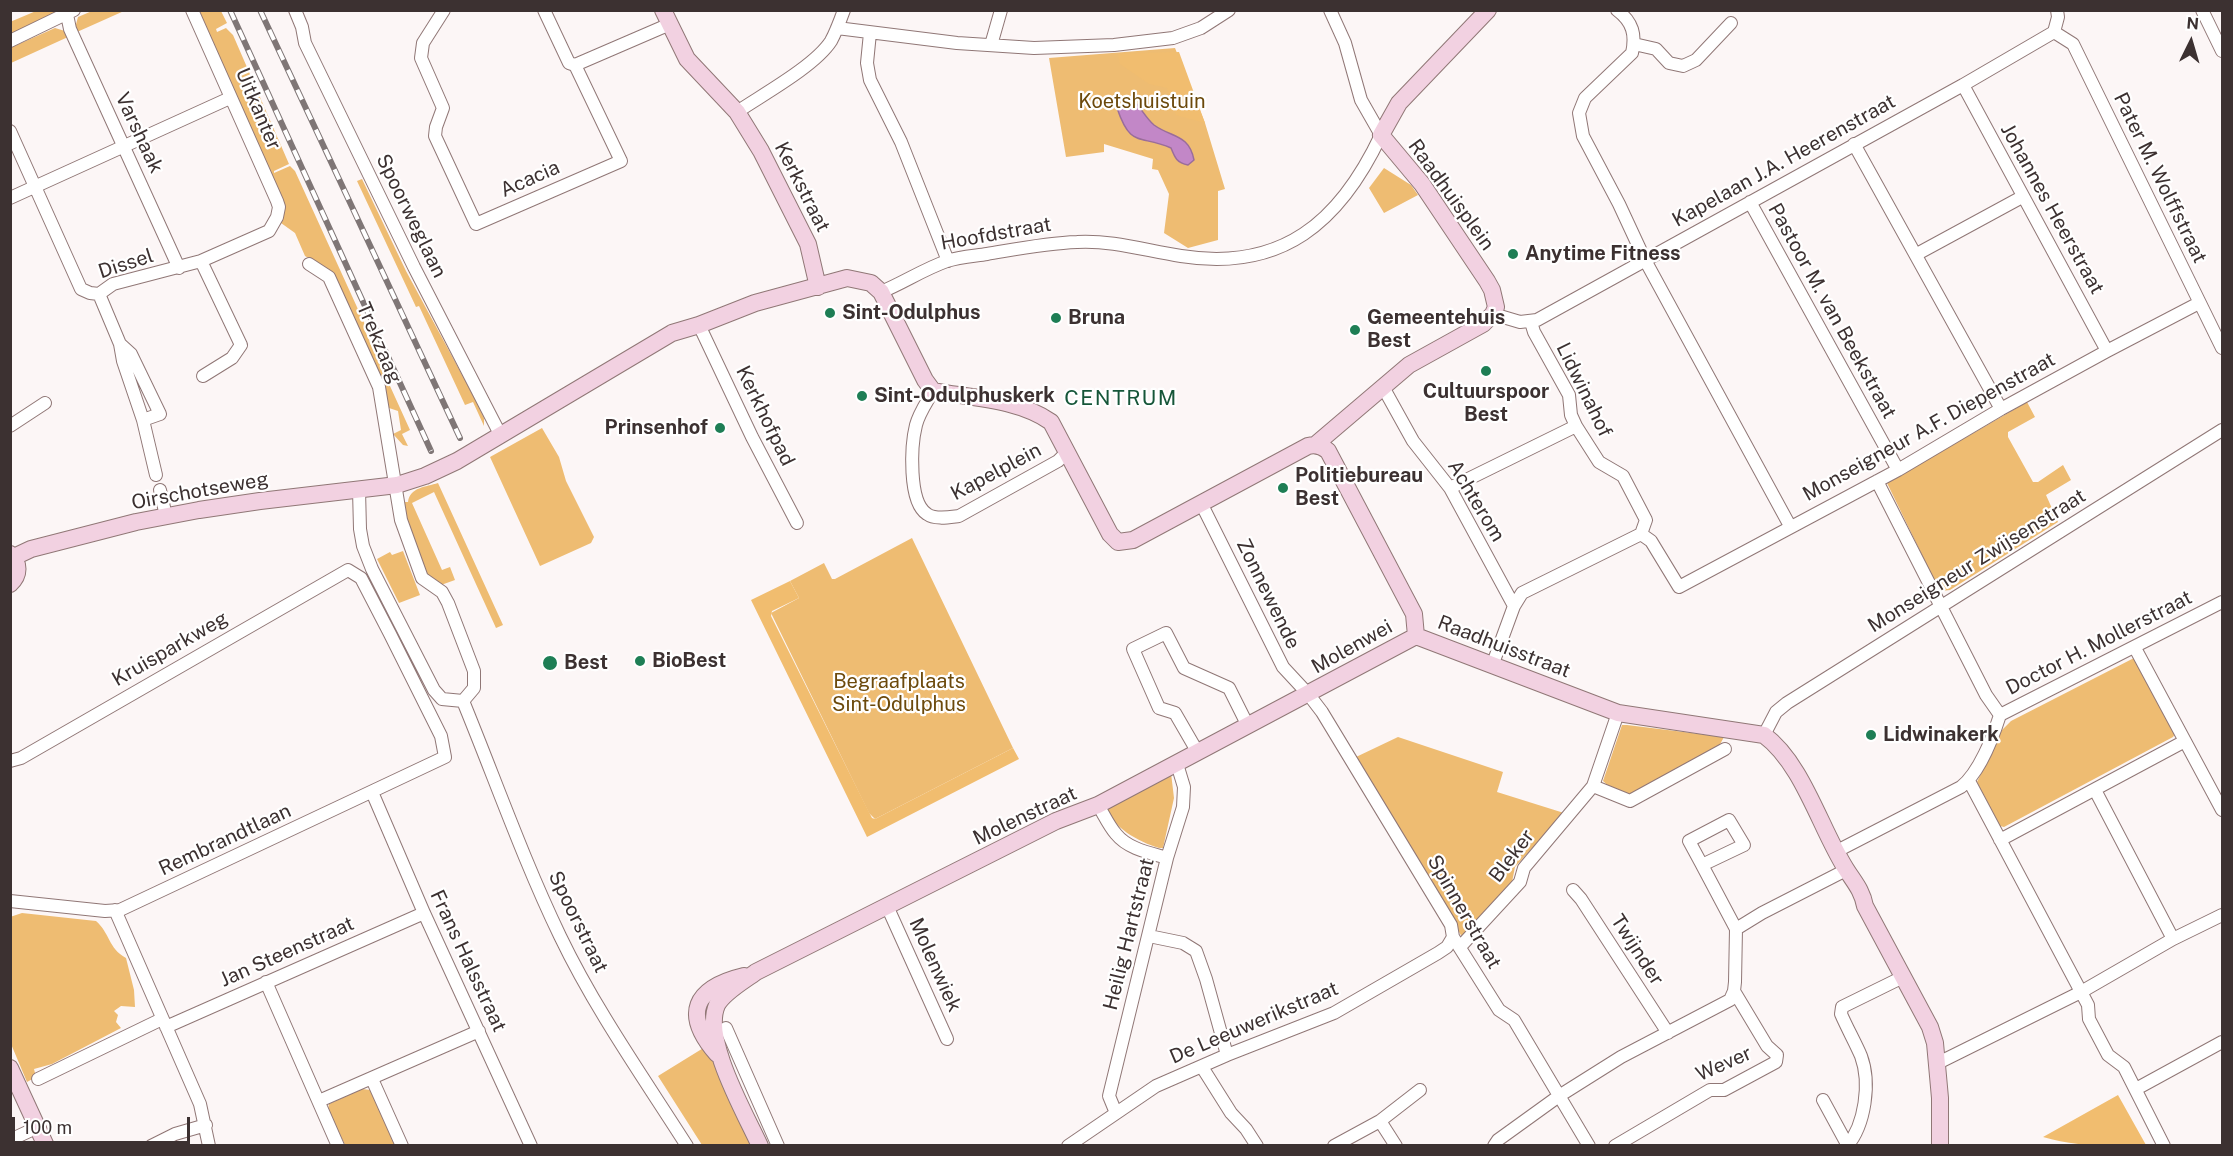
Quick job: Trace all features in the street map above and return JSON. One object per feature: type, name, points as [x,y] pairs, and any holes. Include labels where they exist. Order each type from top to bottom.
[{"type":"street","name":"Uitkanter","points":[[192,10],[278,204],[274,225]]},
{"type":"street","name":"Acacia","points":[[444,10],[423,43],[421,58],[443,108],[435,136],[476,224],[621,161],[575,65]]},
{"type":"street","points":[[544,10],[569,63],[575,65],[667,17]]},
{"type":"street","points":[[737,112],[810,63],[830,42],[844,10]]},
{"type":"street","points":[[991,45],[1001,10]]},
{"type":"street","points":[[837,28],[991,45],[1046,48],[1114,45],[1173,38],[1201,28],[1229,10]]},
{"type":"street","points":[[1330,10],[1345,43],[1361,100],[1381,135]]},
{"type":"street","points":[[1381,135],[1399,103],[1488,10]]},
{"type":"street","points":[[1617,10],[1632,26],[1634,44],[1632,53],[1618,69],[1585,98],[1579,113],[1583,136],[1646,260],[1790,526]]},
{"type":"street","points":[[2054,32],[2058,17],[2057,10]]},
{"type":"street","points":[[2202,10],[2223,51]]},
{"type":"street","points":[[10,41],[69,12]]},
{"type":"street","name":"Varshaak","points":[[69,12],[70,30],[179,268]]},
{"type":"street","name":"Spoorweglaan","points":[[299,13],[305,43],[315,64],[414,267],[501,436]]},
{"type":"street","name":"Kerkstraat","points":[[667,17],[687,59],[737,112],[761,151],[808,244],[818,287]]},
{"type":"street","points":[[1634,44],[1656,48],[1670,63],[1683,66],[1696,60],[1731,23]]},
{"type":"street","name":"Kapelaan J.A. Heerenstraat","points":[[1531,322],[1963,85],[2054,32]]},
{"type":"street","name":"Pater M. Wolffstraat","points":[[2054,32],[2073,44],[2223,348]]},
{"type":"street","points":[[870,33],[867,63],[870,80],[901,142],[948,261]]},
{"type":"street","name":"Johannes Heerstraat","points":[[1963,85],[2107,351]]},
{"type":"street","points":[[10,198],[230,98]]},
{"type":"street","name":"Dissel","points":[[10,131],[81,289],[90,293],[99,294],[113,284],[201,261],[269,231],[274,225]]},
{"type":"street","name":"Hoofdstraat","points":[[881,292],[948,261],[1029,246],[1106,242],[1205,259],[1241,259],[1277,248],[1301,235],[1336,208],[1362,170],[1381,135]]},
{"type":"street","name":"Raadhuisplein","points":[[1381,135],[1422,184],[1487,281],[1496,307],[1493,314]]},
{"type":"street","points":[[1854,144],[2001,409]]},
{"type":"street","points":[[1917,254],[2022,197]]},
{"type":"street","name":"Pastoor M. van Beekstraat","points":[[1750,202],[1898,470]]},
{"type":"street","points":[[201,261],[240,345],[232,358],[203,376]]},
{"type":"street","name":"Trekzaag","points":[[309,264],[329,278],[379,387],[397,485]]},
{"type":"street","points":[[501,436],[640,350],[672,333],[755,303],[847,278],[872,284],[881,292],[925,380],[933,391],[1022,407],[1040,414],[1051,422],[1110,534],[1118,542],[1133,540],[1202,505],[1308,446],[1315,445],[1409,365],[1483,324],[1493,314],[1521,322],[1531,322]]},
{"type":"street","points":[[99,294],[120,344],[123,361],[143,420],[156,475]]},
{"type":"street","name":"Monseigneur A.F. Diepenstraat","points":[[1641,534],[1651,541],[1679,587],[1898,470],[2001,409],[2199,303]]},
{"type":"street","name":"Lidwinahof","points":[[1531,322],[1533,332],[1569,395],[1571,415],[1576,426],[1599,462],[1623,476],[1646,520],[1641,534]]},
{"type":"street","name":"Kerkhofpad","points":[[699,325],[752,437],[797,523]]},
{"type":"street","points":[[120,344],[130,354],[160,414],[143,420]]},
{"type":"street","name":"Achterom","points":[[1383,387],[1413,441],[1450,488],[1514,606]]},
{"type":"street","name":"Kapelplein","points":[[933,391],[916,423],[914,436],[916,503],[928,515],[944,518],[959,516],[1058,461],[1068,451]]},
{"type":"street","points":[[10,426],[45,403]]},
{"type":"street","points":[[1450,488],[1576,426]]},
{"type":"street","name":"Monseigneur Zwijsenstraat","points":[[1764,735],[1776,712],[1786,703],[2223,430]]},
{"type":"street","name":"Oirschotseweg","points":[[12,556],[31,549],[166,516],[260,501],[397,485],[441,469],[501,436]]},
{"type":"street","name":"Raadhuisstraat","points":[[1315,445],[1328,451],[1349,489],[1414,614],[1416,636],[1618,713],[1764,735]]},
{"type":"street","points":[[1877,481],[1943,606],[1986,695],[2000,715]]},
{"type":"street","points":[[359,490],[360,529],[363,546],[372,568],[434,690],[442,699],[463,701],[474,688],[474,671],[446,597],[422,578],[401,520],[397,485]]},
{"type":"street","points":[[160,490],[166,516]]},
{"type":"street","name":"Zonnewende","points":[[1202,505],[1283,667],[1309,694]]},
{"type":"street","points":[[1492,666],[1521,593],[1641,534]]},
{"type":"street","points":[[10,584],[17,576],[18,569],[12,556]]},
{"type":"street","name":"Kruisparkweg","points":[[10,761],[21,758],[348,570],[361,578],[441,736],[445,757]]},
{"type":"street","name":"Doctor H. Mollerstraat","points":[[1969,781],[1994,734],[2000,715],[2223,602]]},
{"type":"street","points":[[1197,751],[1175,713],[1159,708],[1133,649],[1166,633],[1184,668],[1229,688],[1247,724]]},
{"type":"street","name":"Molenwei","points":[[1309,694],[1416,636]]},
{"type":"street","points":[[2135,648],[2223,810]]},
{"type":"street","name":"Molenstraat","points":[[760,1146],[719,1056],[706,1041],[698,1026],[696,1014],[702,997],[714,986],[756,972],[1056,821],[1098,805],[1178,764],[1247,724],[1309,694]]},
{"type":"street","name":"Spinnerstraat","points":[[1309,694],[1323,712],[1451,925],[1457,942],[1499,1010],[1514,1020],[1589,1146]]},
{"type":"street","name":"Spoorstraat","points":[[463,701],[525,856],[560,936],[610,1025],[687,1146]]},
{"type":"street","name":"Bleker","points":[[1457,942],[1520,882],[1524,868],[1593,786],[1618,713]]},
{"type":"street","points":[[1764,735],[1778,745],[1791,764],[1837,851],[1850,885],[1857,898],[1866,906],[1930,1027],[1938,1063],[1940,1146]]},
{"type":"street","points":[[2000,840],[2185,741]]},
{"type":"street","points":[[1593,786],[1630,801],[1725,749]]},
{"type":"street","name":"Rembrandtlaan","points":[[10,901],[120,910],[445,757]]},
{"type":"street","name":"Heilig Hartstraat","points":[[1116,1113],[1109,1096],[1167,858],[1183,807],[1184,787],[1178,764]]},
{"type":"street","points":[[1837,851],[1961,788],[1969,781],[2088,1005],[2089,1019],[2108,1055],[2124,1067],[2164,1146]]},
{"type":"street","points":[[2095,790],[2173,939]]},
{"type":"street","name":"Frans Halsstraat","points":[[372,792],[531,1146]]},
{"type":"street","points":[[1098,805],[1116,835],[1123,841],[1136,849],[1167,858]]},
{"type":"street","points":[[1494,1146],[1498,1140],[1559,1095],[1621,1057],[1730,1000],[1740,961],[1736,929],[1702,865]]},
{"type":"street","points":[[1736,929],[1762,913],[1846,870]]},
{"type":"street","name":"Twijnder","points":[[1572,890],[1581,899],[1668,1033]]},
{"type":"street","name":"Molenwiek","points":[[887,906],[947,1039]]},
{"type":"street","points":[[115,910],[200,1104],[209,1146]]},
{"type":"street","name":"Jan Steenstraat","points":[[38,1079],[424,912]]},
{"type":"street","points":[[1938,1063],[2081,992],[2173,939],[2223,915]]},
{"type":"street","points":[[1149,936],[1183,944],[1196,951],[1227,1054]]},
{"type":"street","name":"De Leeuwerikstraat","points":[[1068,1146],[1156,1086],[1227,1054],[1335,1013],[1457,942]]},
{"type":"street","points":[[1823,1101],[1848,1145],[1863,1118],[1865,1077],[1862,1058],[1841,1014],[1842,1007],[1903,977]]},
{"type":"street","points":[[266,982],[338,1146]]},
{"type":"street","name":"Wever","points":[[1615,1146],[1710,1090],[1724,1090],[1776,1062],[1777,1055],[1767,1046],[1734,991]]},
{"type":"street","points":[[726,1028],[778,1146]]},
{"type":"street","points":[[319,1101],[479,1031]]},
{"type":"street","points":[[2136,1089],[2223,1042]]},
{"type":"street","points":[[1202,1067],[1231,1113],[1246,1129],[1257,1146]]},
{"type":"street","points":[[10,1068],[46,1146]]},
{"type":"street","points":[[372,1078],[402,1146]]},
{"type":"street","points":[[1934,1146],[1935,1099],[1938,1085]]},
{"type":"street","points":[[1334,1146],[1380,1121],[1420,1090]]},
{"type":"street","points":[[1380,1121],[1396,1146]]},
{"type":"street","points":[[151,1146],[176,1134],[206,1125]]},
{"type":"street","points":[[10,1140],[38,1127]]},
{"type":"green space","points":[[36,11],[60,11],[11,36],[10,22]]},
{"type":"green space","points":[[92,11],[124,11],[77,32],[75,28],[78,17]]},
{"type":"green space","points":[[197,11],[221,11],[227,23],[216,29],[217,32],[226,28],[233,35],[289,164],[274,173],[290,166],[295,171],[410,430],[402,434],[408,446],[403,445],[393,434],[401,430],[398,411],[389,408],[328,270],[305,256],[295,233],[281,223]]},
{"type":"green space","points":[[55,28],[65,31],[68,37],[11,63],[10,48]]},
{"type":"green space","name":"Koetshuistuin","points":[[1175,48],[1205,123],[1225,189],[1218,191],[1218,240],[1188,248],[1164,233],[1169,194],[1158,170],[1152,169],[1153,159],[1104,144],[1104,152],[1066,157],[1049,58]]},
{"type":"green space","points":[[1384,168],[1411,185],[1418,195],[1384,213],[1369,188]]},
{"type":"green space","points":[[362,179],[406,271],[474,397],[484,418],[484,426],[473,402],[465,405],[419,306],[416,307],[357,181]]},
{"type":"green space","points":[[2027,402],[2035,417],[2008,432],[2008,437],[2033,482],[2038,482],[2063,465],[2071,480],[2046,495],[2058,522],[1950,590],[1942,591],[1938,588],[1887,483]]},
{"type":"green space","points":[[542,428],[559,457],[566,481],[594,537],[591,543],[540,566],[490,457]]},
{"type":"green space","points":[[438,483],[503,625],[496,628],[434,492],[412,503],[442,570],[450,567],[455,580],[441,585],[427,575],[406,519],[404,502],[408,502],[415,490]]},
{"type":"green space","name":"Begraafplaats Sint-Odulphus","points":[[912,538],[1013,748],[875,819],[869,813],[771,613],[799,598],[790,581],[824,563],[832,579],[835,579]]},
{"type":"green space","points":[[403,551],[420,595],[399,603],[377,559],[390,552],[392,555]]},
{"type":"green space","points":[[2134,658],[2175,734],[2173,737],[2004,827],[2000,826],[1977,782],[2001,731],[2011,721]]},
{"type":"green space","points":[[1622,725],[1724,737],[1718,748],[1635,794],[1631,794],[1613,789],[1603,781]]},
{"type":"green space","points":[[1398,737],[1503,772],[1497,792],[1564,813],[1515,867],[1512,882],[1462,937],[1356,757]]},
{"type":"green space","points":[[1171,773],[1174,798],[1163,848],[1159,848],[1127,833],[1114,821],[1106,806]]},
{"type":"green space","points":[[22,913],[96,921],[116,950],[126,958],[134,990],[135,1007],[121,1006],[114,1011],[118,1015],[116,1022],[121,1028],[52,1064],[34,1069],[36,1077],[27,1082],[11,1044],[10,917]]},
{"type":"green space","points":[[705,1047],[719,1068],[753,1145],[702,1145],[658,1076]]},
{"type":"green space","points":[[362,1089],[371,1090],[396,1145],[345,1145],[328,1109],[329,1104]]},
{"type":"shaded area","points":[[1179,52],[1205,123],[1176,115],[1167,88],[1149,84],[1120,64],[1118,54]]},
{"type":"shaded area","points":[[1125,101],[1136,103],[1154,125],[1184,141],[1192,152],[1194,160],[1188,165],[1181,163],[1171,148],[1132,135],[1122,121],[1117,108]]},
{"type":"shaded area","points":[[790,581],[799,598],[772,611],[771,616],[872,818],[875,819],[1013,748],[1019,759],[867,837],[751,600]]},
{"type":"shaded area","points":[[2118,1095],[2146,1145],[2081,1144],[2043,1137]]},
{"type":"railway","points":[[230,10],[431,451]]},
{"type":"railway","points":[[260,10],[460,438]]},
{"type":"place","name":"Anytime Fitness","points":[[1513,254]]},
{"type":"place","name":"Sint-Odulphus","points":[[830,313]]},
{"type":"place","name":"Bruna","points":[[1056,318]]},
{"type":"place","name":"Gemeentehuis Best","points":[[1355,330]]},
{"type":"place","name":"Cultuurspoor Best","points":[[1486,371]]},
{"type":"place","name":"Sint-Odulphuskerk","points":[[862,396]]},
{"type":"place","name":"Prinsenhof","points":[[720,428]]},
{"type":"place","name":"Politiebureau Best","points":[[1283,488]]},
{"type":"place","name":"BioBest","points":[[640,661]]},
{"type":"place","name":"Best","points":[[550,663]]},
{"type":"place","name":"Lidwinakerk","points":[[1871,735]]},
{"type":"district","name":"CENTRUM","points":[[1121,399]]}]
